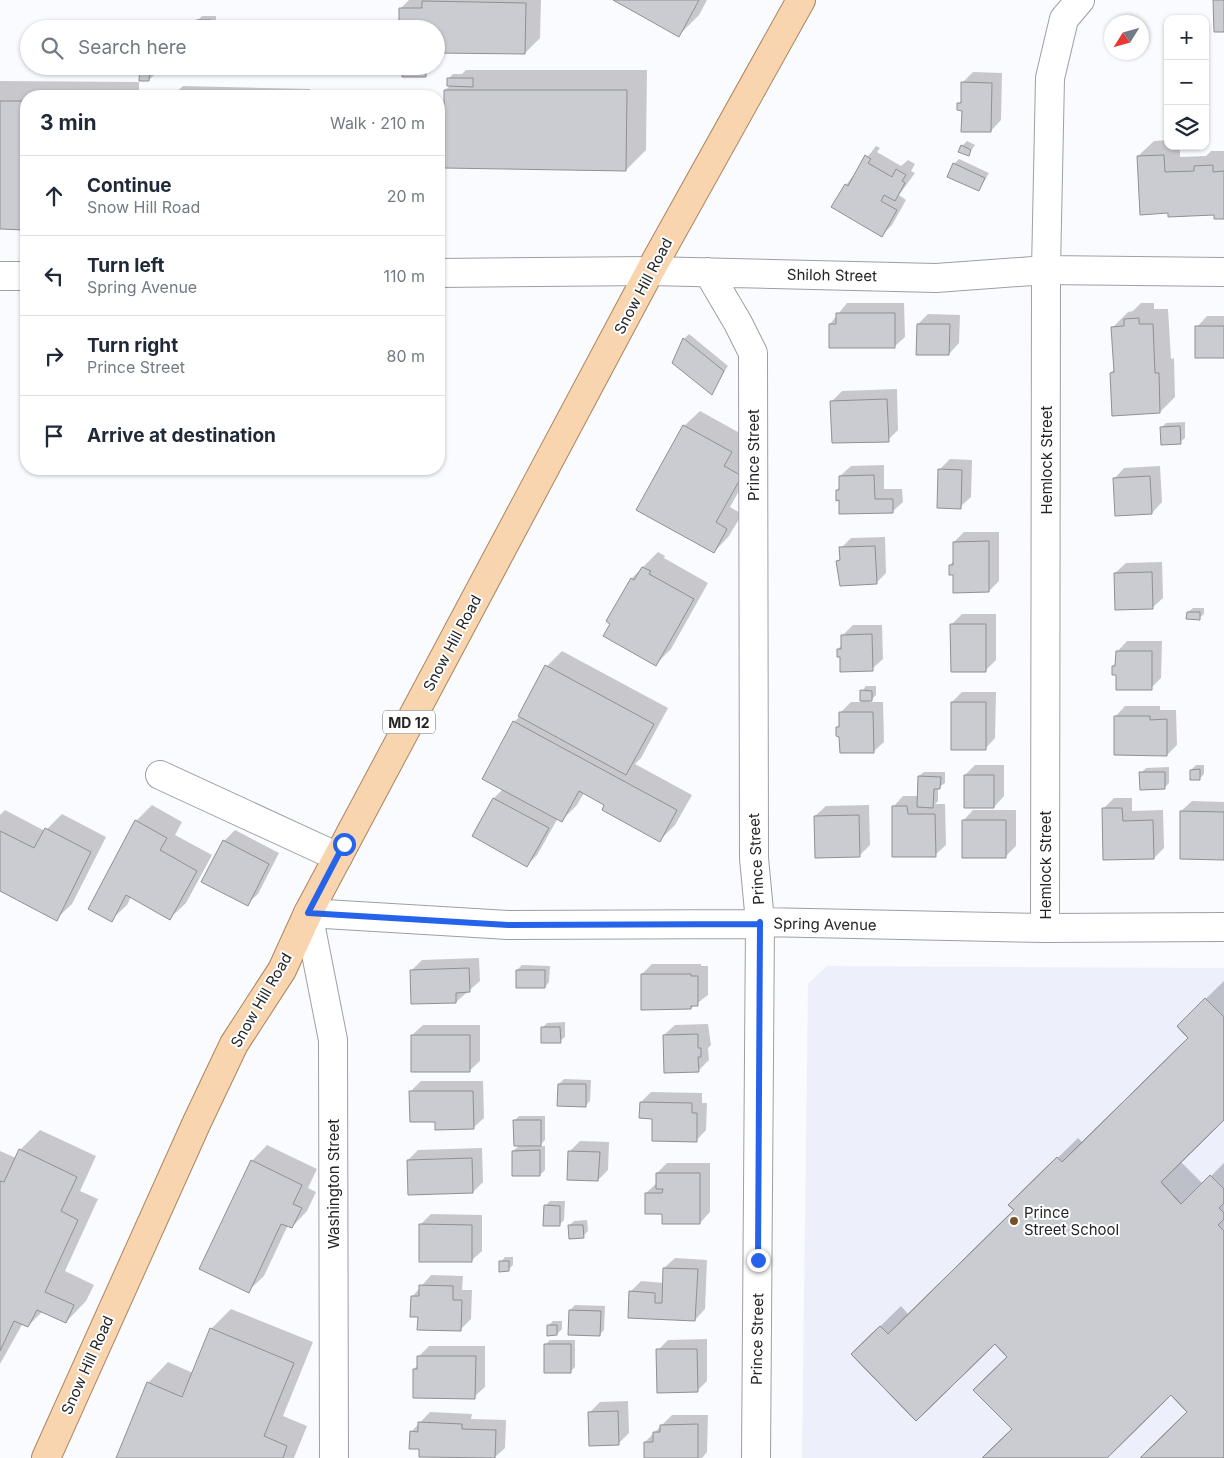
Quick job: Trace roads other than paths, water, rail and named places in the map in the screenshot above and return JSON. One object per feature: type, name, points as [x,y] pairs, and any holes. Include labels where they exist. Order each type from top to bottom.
[{"type":"main road","name":"Snow Hill Road","points":[[46,1458],[196,1122],[234,1044],[282,970],[308,913],[650,271],[801,0]]},
{"type":"street","name":"Hemlock Street","points":[[1046,928],[1046,270],[1050,78],[1064,19],[1080,0]]},
{"type":"street","name":"Shiloh Street","points":[[445,273],[650,271],[936,278],[1046,270],[1224,272]]},
{"type":"street","name":"Prince Street","points":[[708,272],[753,353],[754,858],[760,922],[756,1458]]},
{"type":"street","points":[[0,276],[20,276]]},
{"type":"street","points":[[160,775],[338,857]]},
{"type":"street","name":"Spring Avenue","points":[[308,913],[508,925],[758,924],[760,922],[1046,928],[1224,927]]},
{"type":"street","name":"Washington Street","points":[[308,913],[333,1040],[334,1458]]},
{"type":"place","name":"Prince Street School","points":[[1014,1221]]}]
